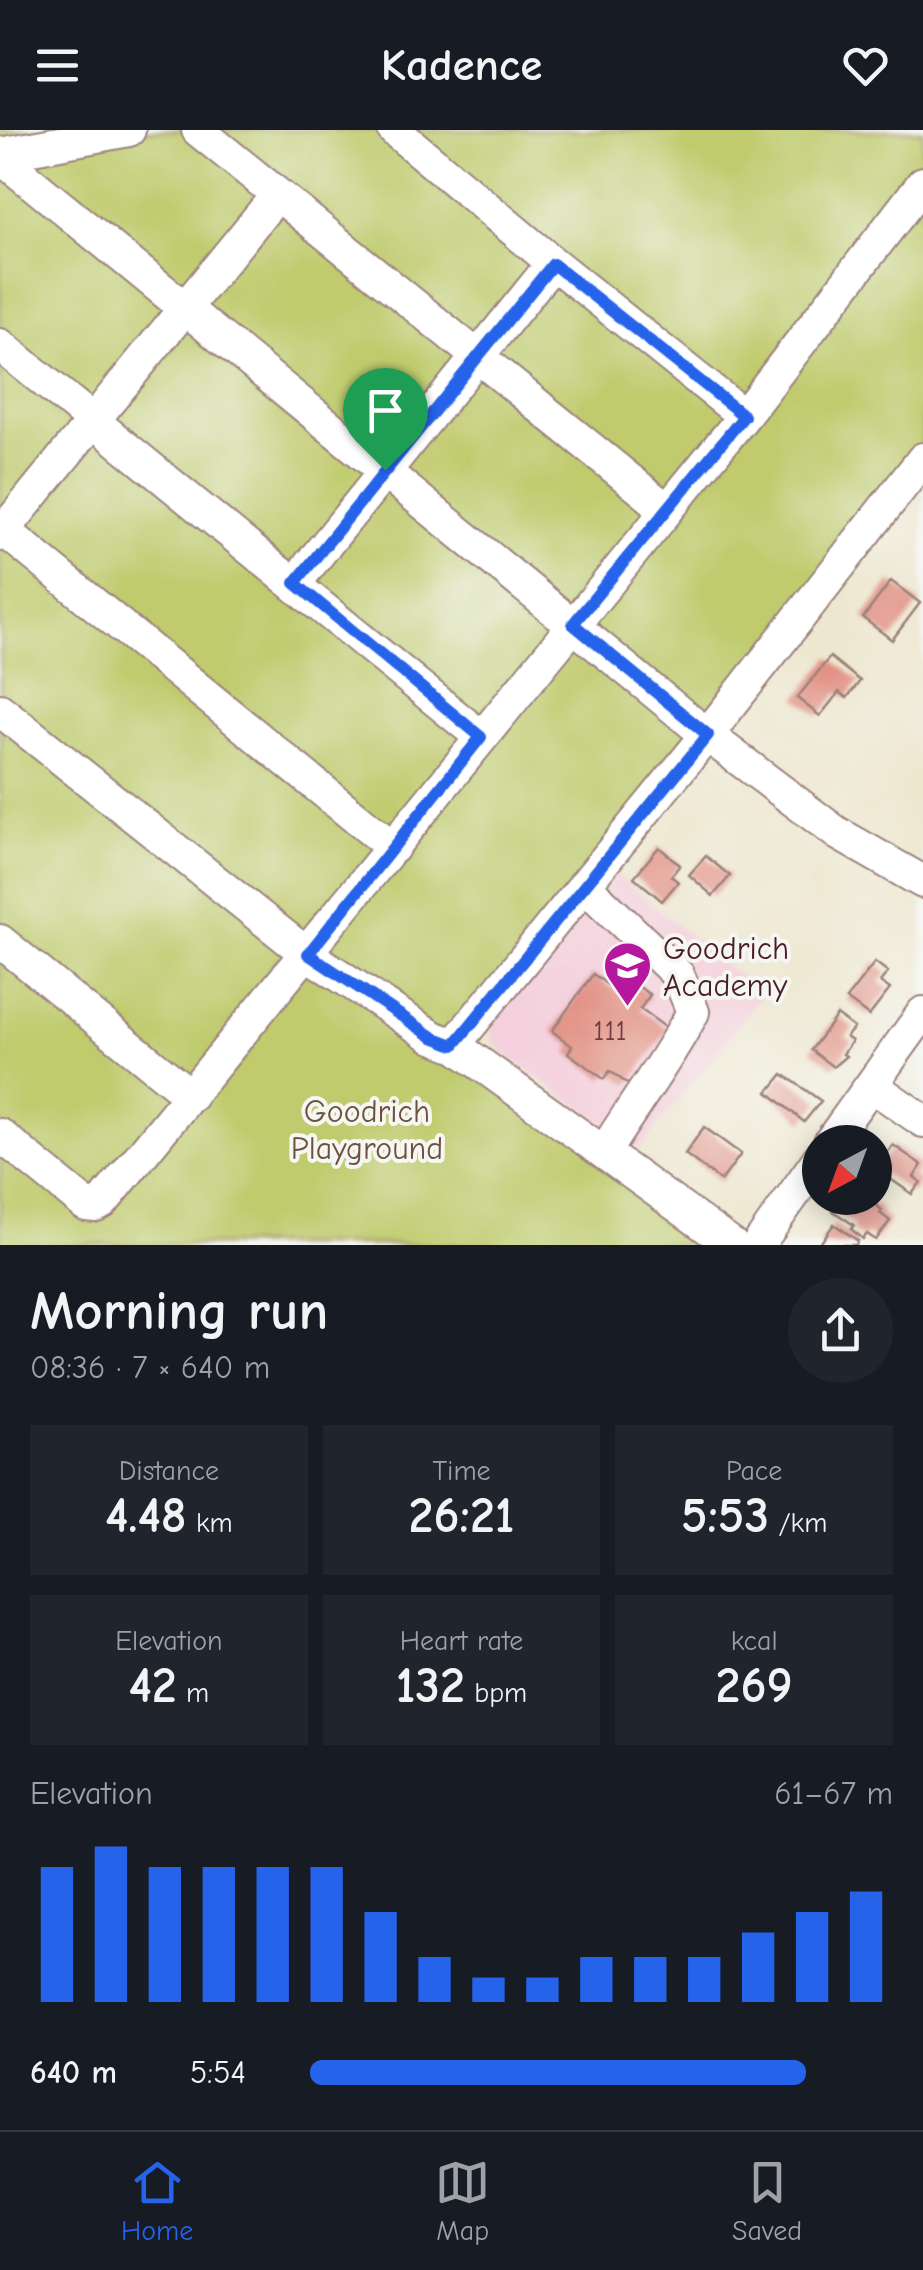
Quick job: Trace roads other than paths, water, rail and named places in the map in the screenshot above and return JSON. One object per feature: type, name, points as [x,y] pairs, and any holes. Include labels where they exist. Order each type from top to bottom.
[{"type":"street","points":[[14,148],[129,130]]},
{"type":"street","points":[[198,130],[667,510]]},
{"type":"street","points":[[394,130],[553,264],[744,416]]},
{"type":"street","points":[[14,148],[184,310],[708,735],[837,834],[923,882]]},
{"type":"street","points":[[0,1135],[86,1204],[96,1206],[104,1202],[744,416],[923,183]]},
{"type":"street","points":[[278,194],[1,531],[393,848]]},
{"type":"street","points":[[295,583],[553,264]]},
{"type":"street","points":[[0,345],[481,737]]},
{"type":"street","points":[[454,1045],[708,735],[923,459]]},
{"type":"street","points":[[4,721],[308,954],[433,1037],[454,1045],[732,1245]]},
{"type":"street","points":[[584,885],[678,975],[693,1012],[670,1054],[604,1151]]},
{"type":"street","points":[[0,941],[191,1096]]},
{"type":"street","points":[[842,1125],[923,1012]]},
{"type":"street","points":[[870,1085],[923,1121]]},
{"type":"street","points":[[758,1245],[802,1183]]},
{"type":"place","name":"Goodrich Academy","points":[[628,1008]]},
{"type":"park label","name":"Goodrich Playground","points":[[367,1130]]}]
